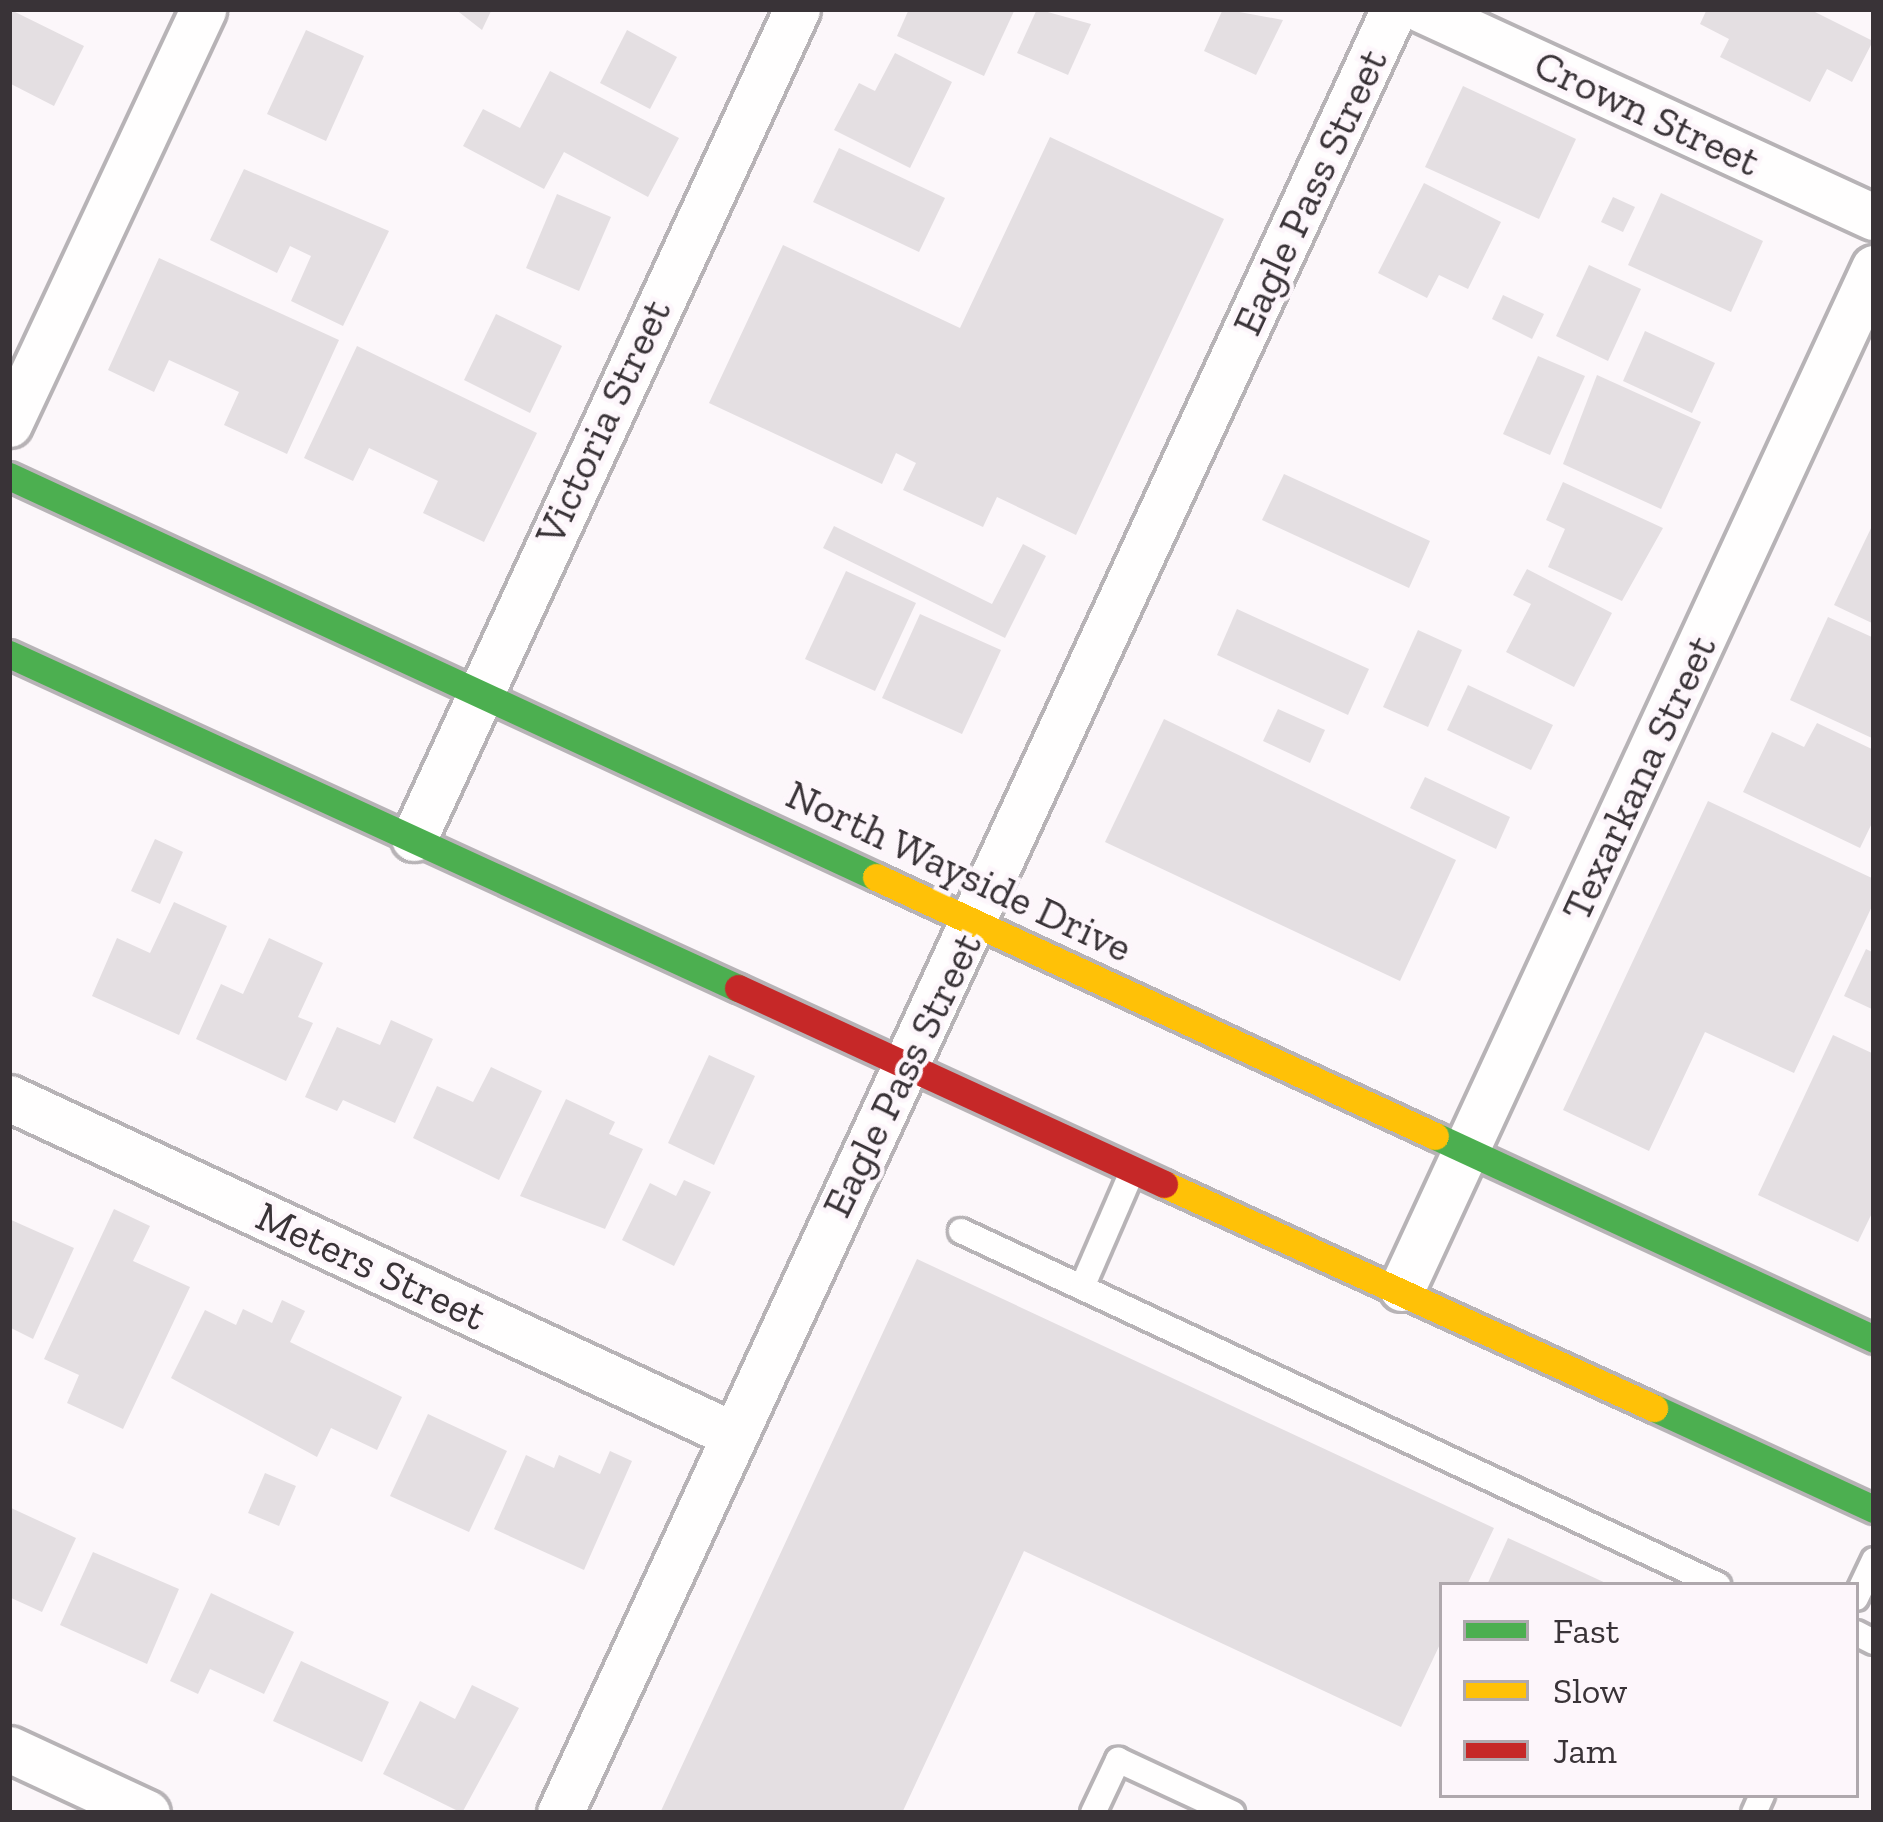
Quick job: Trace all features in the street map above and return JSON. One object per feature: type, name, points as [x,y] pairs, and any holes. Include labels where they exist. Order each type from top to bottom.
[{"type":"main road","name":"North Wayside Drive","points":[[9,476],[1874,1339]]},
{"type":"main road","points":[[9,654],[1402,1288],[1874,1509]]},
{"type":"street","points":[[9,424],[203,9]]},
{"type":"street","name":"Victoria Street","points":[[414,838],[476,692],[797,9]]},
{"type":"street","name":"Eagle Pass Street","points":[[560,1813],[1394,9]]},
{"type":"street","name":"Crown Street","points":[[1421,9],[1874,218]]},
{"type":"street","name":"Texarkana Street","points":[[1402,1288],[1874,268]]},
{"type":"street","name":"Meters Street","points":[[9,1098],[734,1435]]},
{"type":"street","points":[[9,1749],[147,1813]]},
{"type":"lane","points":[[1083,1285],[1134,1166]]},
{"type":"lane","points":[[961,1231],[1712,1582]]},
{"type":"lane","points":[[1859,1592],[1874,1560]]},
{"type":"lane","points":[[1093,1813],[1118,1760],[1232,1813]]},
{"type":"building","points":[[9,9],[84,46],[54,106],[9,83]]},
{"type":"building","points":[[455,9],[492,9],[482,30]]},
{"type":"building","points":[[909,9],[1015,9],[984,76],[897,36]]},
{"type":"building","points":[[1037,9],[1091,24],[1068,75],[1017,53]]},
{"type":"building","points":[[1223,9],[1283,20],[1256,75],[1204,51]]},
{"type":"building","points":[[1707,9],[1809,9],[1873,41],[1852,82],[1827,69],[1810,102],[1720,57],[1729,39],[1700,24]]},
{"type":"building","points":[[306,30],[364,56],[326,141],[267,114]]},
{"type":"building","points":[[627,30],[677,57],[650,109],[600,83]]},
{"type":"building","points":[[895,53],[952,82],[910,168],[834,130],[859,83],[875,91]]},
{"type":"building","points":[[550,71],[679,138],[648,197],[564,152],[544,189],[463,146],[483,109],[520,128]]},
{"type":"building","points":[[1463,86],[1576,139],[1539,219],[1425,167]]},
{"type":"building","points":[[1050,137],[1224,219],[1076,535],[997,497],[983,527],[903,490],[916,463],[896,453],[882,484],[709,403],[783,245],[960,328]]},
{"type":"building","points":[[839,148],[945,198],[919,252],[813,202]]},
{"type":"building","points":[[244,169],[389,231],[343,326],[291,301],[311,256],[290,246],[277,273],[210,240]]},
{"type":"building","points":[[1424,183],[1501,222],[1468,289],[1439,275],[1427,298],[1378,273]]},
{"type":"building","points":[[1661,193],[1763,241],[1731,312],[1628,265]]},
{"type":"building","points":[[557,194],[611,217],[579,291],[526,268]]},
{"type":"building","points":[[1613,197],[1635,207],[1623,232],[1601,222]]},
{"type":"building","points":[[159,258],[339,340],[287,454],[224,425],[239,392],[169,360],[154,392],[108,370]]},
{"type":"building","points":[[1589,265],[1641,289],[1608,361],[1556,336]]},
{"type":"building","points":[[1503,295],[1544,314],[1532,339],[1492,319]]},
{"type":"building","points":[[496,314],[562,346],[530,413],[464,380]]},
{"type":"building","points":[[1645,331],[1715,363],[1692,413],[1623,381]]},
{"type":"building","points":[[357,346],[537,433],[484,542],[423,513],[438,481],[369,448],[353,481],[304,458]]},
{"type":"building","points":[[1538,356],[1585,376],[1550,455],[1503,434]]},
{"type":"building","points":[[1597,375],[1701,422],[1661,509],[1563,464]]},
{"type":"building","points":[[1284,474],[1430,541],[1409,588],[1262,520]]},
{"type":"building","points":[[1563,482],[1663,528],[1622,601],[1548,567],[1565,529],[1546,520]]},
{"type":"building","points":[[1874,522],[1874,624],[1834,605]]},
{"type":"building","points":[[834,526],[992,604],[1023,544],[1046,556],[1005,638],[823,548]]},
{"type":"building","points":[[1527,569],[1612,613],[1574,687],[1506,652],[1531,604],[1513,595]]},
{"type":"building","points":[[846,571],[916,603],[875,691],[805,659]]},
{"type":"building","points":[[1237,609],[1369,669],[1348,715],[1217,655]]},
{"type":"building","points":[[920,614],[1001,650],[962,734],[882,698]]},
{"type":"building","points":[[1828,617],[1874,638],[1874,739],[1790,700]]},
{"type":"building","points":[[1418,630],[1462,650],[1428,727],[1383,707]]},
{"type":"building","points":[[1468,685],[1553,725],[1531,770],[1447,730]]},
{"type":"building","points":[[1278,709],[1325,730],[1310,763],[1263,741]]},
{"type":"building","points":[[1164,719],[1456,860],[1400,981],[1105,842]]},
{"type":"building","points":[[1817,723],[1874,750],[1874,819],[1860,848],[1743,792],[1772,732],[1804,747]]},
{"type":"building","points":[[1425,777],[1510,817],[1496,849],[1410,808]]},
{"type":"building","points":[[1708,801],[1874,879],[1874,902],[1794,1073],[1705,1032],[1649,1151],[1563,1110]]},
{"type":"building","points":[[155,839],[183,852],[160,904],[131,891]]},
{"type":"building","points":[[174,902],[227,926],[179,1035],[92,996],[117,938],[150,953]]},
{"type":"building","points":[[269,938],[323,963],[298,1017],[313,1023],[286,1081],[196,1039],[221,984],[243,994]]},
{"type":"building","points":[[1866,949],[1874,953],[1874,1010],[1844,996]]},
{"type":"building","points":[[391,1020],[433,1039],[395,1123],[343,1100],[337,1111],[305,1097],[337,1027],[380,1045]]},
{"type":"building","points":[[1833,1035],[1874,1054],[1874,1209],[1858,1242],[1758,1195]]},
{"type":"building","points":[[709,1055],[755,1076],[714,1165],[668,1143]]},
{"type":"building","points":[[491,1067],[542,1091],[499,1180],[413,1138],[437,1086],[473,1102]]},
{"type":"building","points":[[566,1099],[615,1122],[609,1134],[643,1149],[605,1229],[520,1196]]},
{"type":"building","points":[[684,1180],[711,1192],[674,1266],[622,1240],[650,1183],[676,1196]]},
{"type":"building","points":[[114,1209],[150,1226],[133,1261],[190,1287],[123,1429],[67,1403],[79,1375],[44,1359]]},
{"type":"building","points":[[9,1219],[74,1248],[33,1339],[9,1327]]},
{"type":"building","points":[[917,1259],[1494,1528],[1468,1582],[1439,1582],[1439,1646],[1401,1727],[1024,1551],[902,1813],[660,1813]]},
{"type":"building","points":[[282,1300],[305,1311],[290,1342],[402,1397],[377,1450],[331,1428],[317,1457],[171,1378],[205,1310],[236,1325],[243,1309],[272,1323]]},
{"type":"building","points":[[428,1414],[507,1451],[469,1532],[390,1496]]},
{"type":"building","points":[[610,1451],[632,1461],[584,1570],[494,1529],[526,1455],[554,1468],[559,1455],[600,1474]]},
{"type":"building","points":[[265,1473],[296,1486],[279,1526],[248,1513]]},
{"type":"building","points":[[9,1507],[76,1538],[42,1612],[9,1597]]},
{"type":"building","points":[[1508,1538],[1603,1582],[1488,1582]]},
{"type":"building","points":[[93,1552],[179,1589],[147,1664],[60,1625]]},
{"type":"building","points":[[211,1593],[294,1632],[264,1694],[210,1669],[198,1694],[170,1681]]},
{"type":"building","points":[[301,1661],[389,1702],[362,1762],[273,1721]]},
{"type":"building","points":[[472,1685],[519,1708],[462,1813],[383,1774],[420,1701],[455,1719]]},
{"type":"traffic: fast","points":[[9,476],[876,877]]},
{"type":"traffic: fast","points":[[9,654],[738,988]]},
{"type":"traffic: fast","points":[[1435,1136],[1874,1339]]},
{"type":"traffic: fast","points":[[1654,1408],[1874,1509]]},
{"type":"traffic: slow","points":[[876,877],[1435,1136]]},
{"type":"traffic: slow","points":[[1164,1184],[1654,1408]]},
{"type":"traffic: jam","points":[[738,988],[1164,1184]]}]
